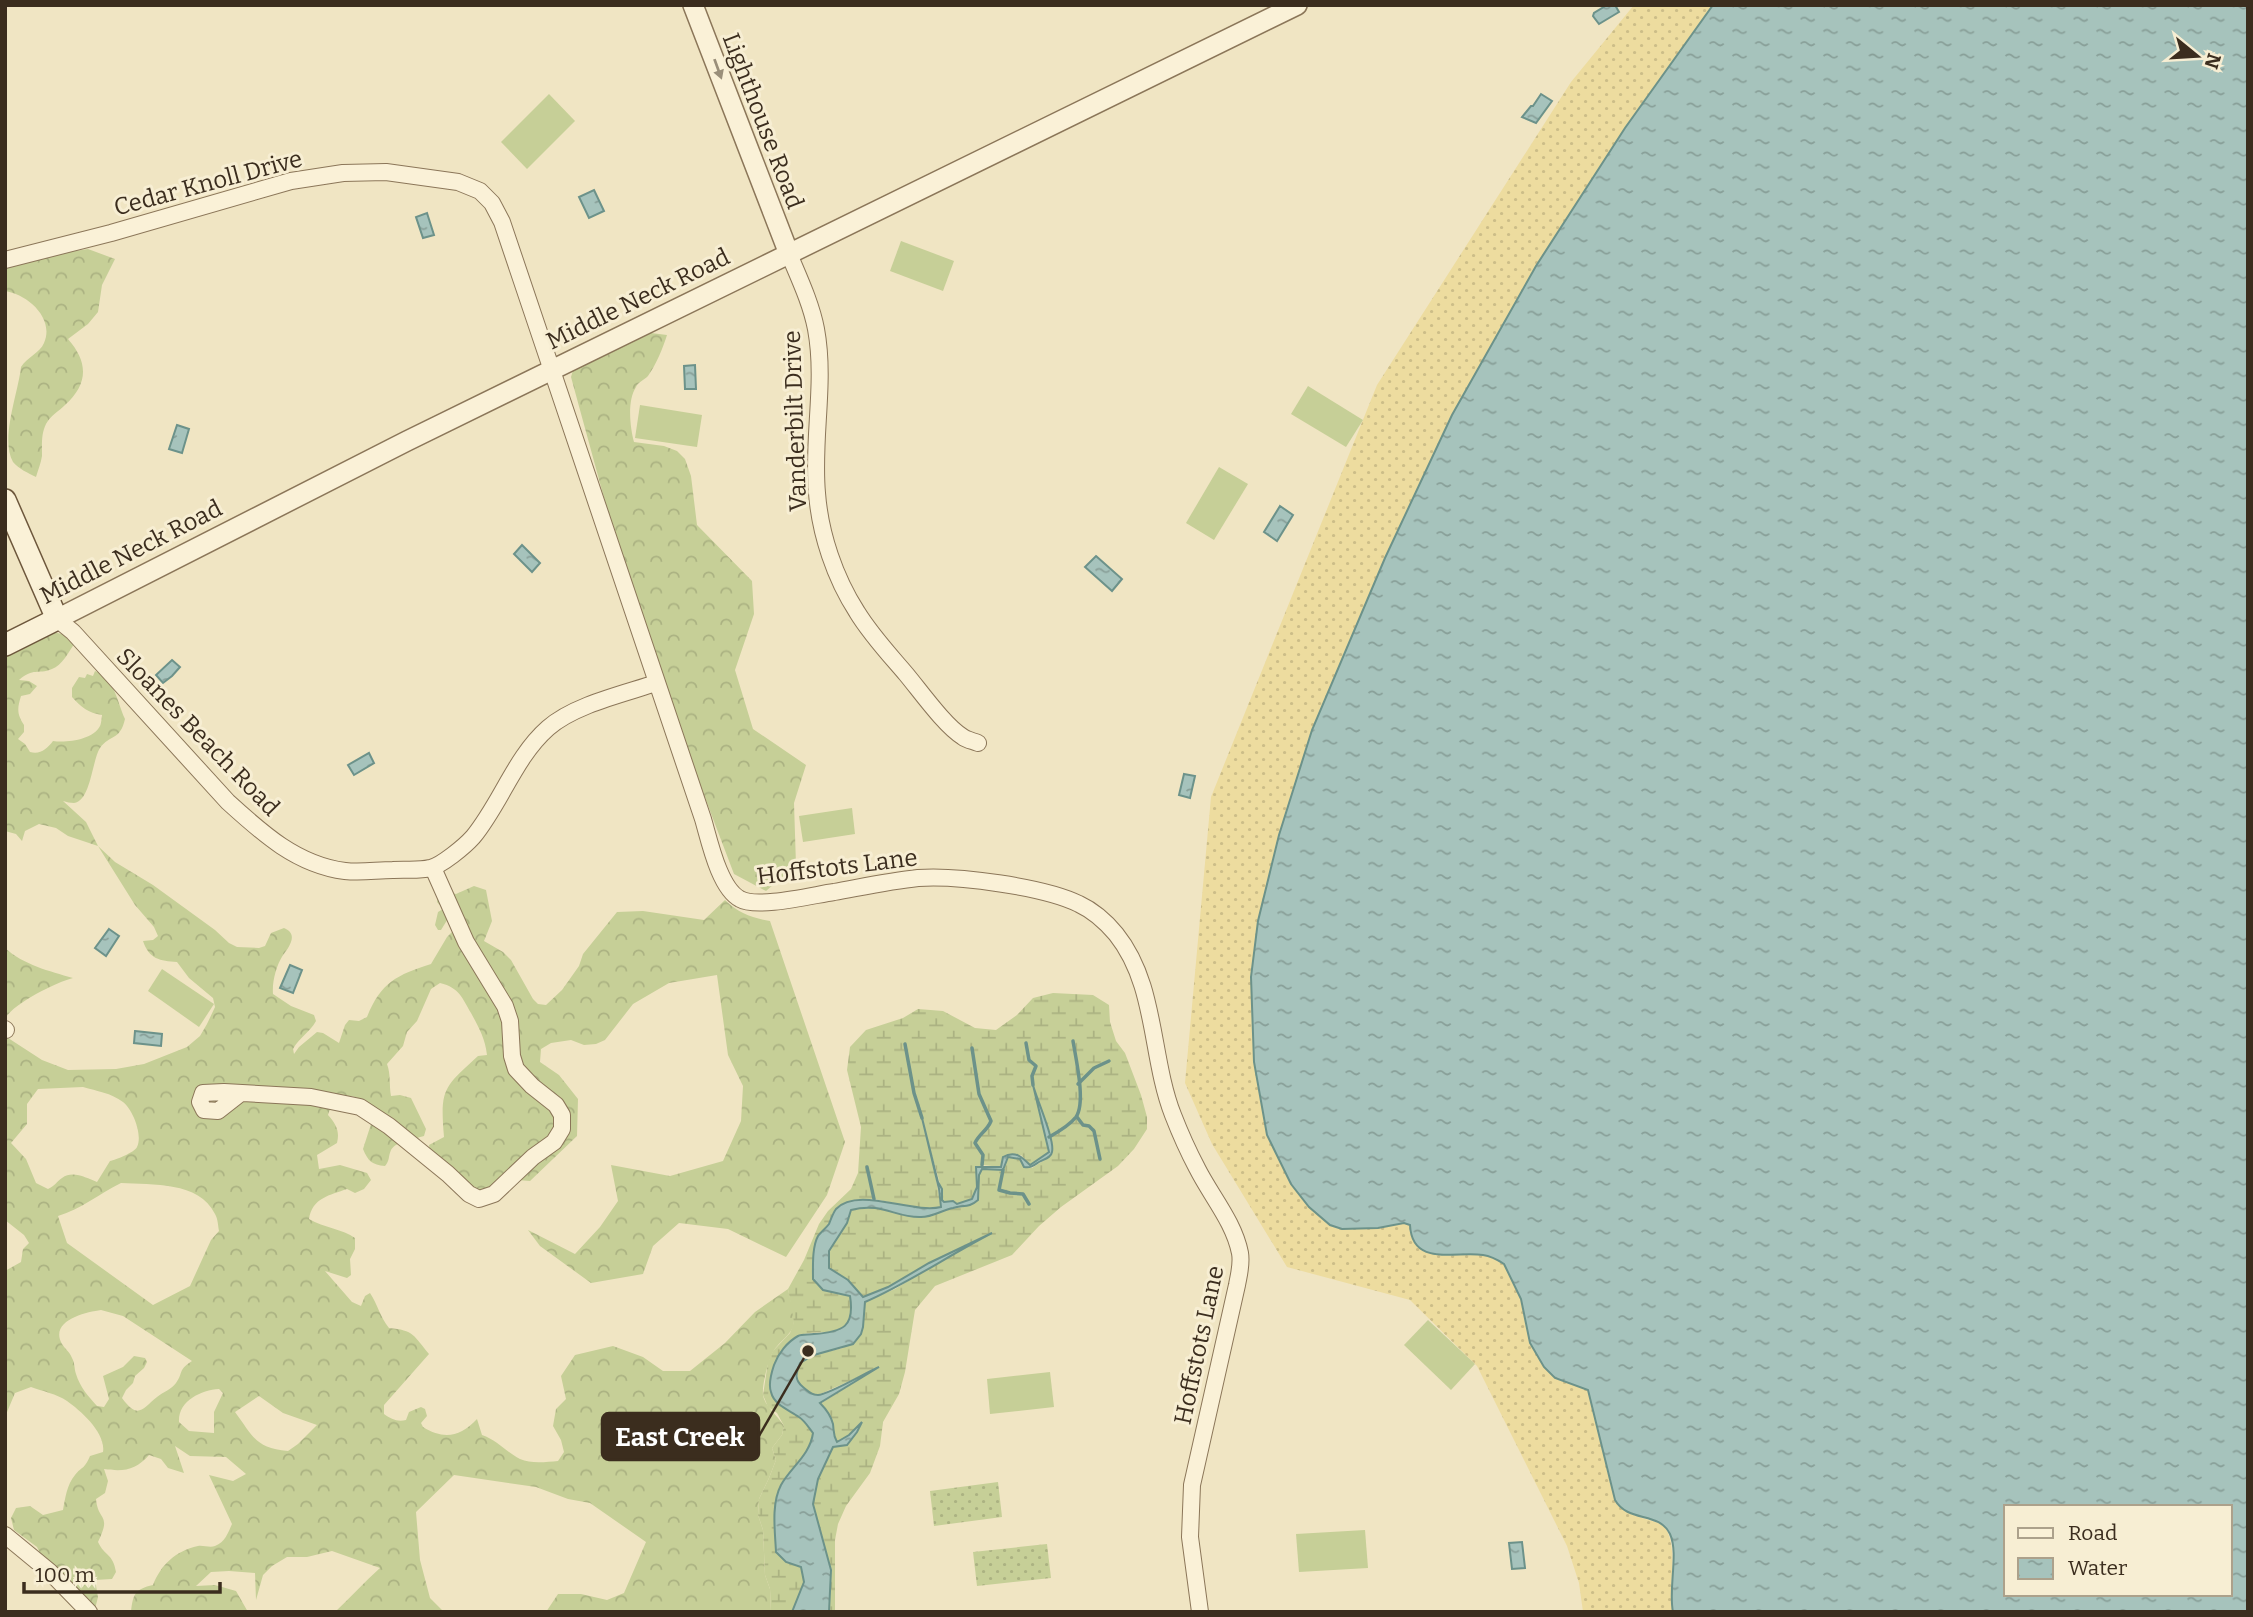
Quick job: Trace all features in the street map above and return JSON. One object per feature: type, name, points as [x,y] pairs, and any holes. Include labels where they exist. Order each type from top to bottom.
[{"type":"main road","points":[[5,500],[57,619]]},
{"type":"main road","name":"Middle Neck Road","points":[[5,645],[57,619]]},
{"type":"street","name":"Lighthouse Road","points":[[693,5],[789,254]]},
{"type":"street","name":"Middle Neck Road","points":[[57,619],[552,370],[1297,5]]},
{"type":"street","name":"Cedar Knoll Drive","points":[[5,260],[111,233],[291,181],[344,173],[386,172],[458,182],[480,191],[492,203],[502,222],[552,370]]},
{"type":"street","name":"Vanderbilt Drive","points":[[789,254],[807,297],[816,329],[819,362],[815,457],[817,495],[824,534],[838,577],[856,611],[883,647],[947,722],[963,737],[978,743]]},
{"type":"street","name":"Hoffstots Lane","points":[[552,370],[703,818],[714,858],[725,882],[740,900],[781,901],[920,878],[978,881],[1047,893],[1078,903],[1106,923],[1127,952],[1141,982],[1172,1113],[1197,1167],[1233,1231],[1240,1254],[1241,1266],[1192,1485],[1190,1537],[1200,1612]]},
{"type":"street","name":"Sloanes Beach Road","points":[[57,619],[228,802],[279,845],[320,866],[346,871],[433,868]]},
{"type":"street","points":[[241,1093],[310,1097],[360,1107],[389,1126],[469,1194],[479,1199],[494,1195],[533,1157],[554,1142],[562,1129],[562,1115],[556,1105],[516,1069],[512,1056],[510,1021],[505,1006],[466,942],[433,868],[472,838],[530,747],[550,726],[581,708],[656,683]]},
{"type":"street","points":[[5,1535],[50,1572],[89,1612]]},
{"type":"green space","points":[[549,94],[575,121],[527,169],[501,142]]},
{"type":"green space","points":[[901,241],[954,261],[943,291],[890,271]]},
{"type":"green space","points":[[88,249],[115,259],[102,285],[98,312],[88,324],[68,339],[82,364],[82,381],[73,397],[46,424],[42,459],[36,477],[13,462],[8,441],[21,367],[44,343],[46,325],[30,302],[5,291],[5,268],[44,256]]},
{"type":"green space","points":[[651,333],[667,335],[654,367],[637,385],[631,399],[634,442],[664,446],[677,451],[685,459],[691,476],[697,525],[752,581],[754,614],[735,670],[753,729],[806,765],[794,803],[796,865],[766,891],[734,874],[688,753],[618,549],[571,377],[574,367],[632,337]]},
{"type":"green space","points":[[1308,386],[1363,420],[1346,447],[1291,414]]},
{"type":"green space","points":[[640,405],[702,415],[697,447],[635,438]]},
{"type":"green space","points":[[1219,467],[1248,484],[1214,540],[1186,523]]},
{"type":"green space","points":[[45,630],[66,635],[75,643],[56,667],[32,672],[19,680],[29,681],[37,686],[30,694],[21,696],[18,708],[24,732],[18,739],[30,752],[43,751],[53,741],[72,741],[97,731],[102,715],[85,709],[72,697],[72,688],[79,677],[85,678],[87,674],[93,676],[95,671],[107,679],[114,691],[125,719],[123,726],[118,734],[100,748],[88,788],[80,801],[63,801],[86,822],[98,846],[68,836],[56,828],[39,824],[25,831],[22,841],[16,834],[5,831],[5,651]]},
{"type":"green space","points":[[852,808],[855,834],[803,842],[799,816]]},
{"type":"green space","points":[[98,846],[115,862],[153,885],[237,947],[259,948],[265,946],[271,933],[284,928],[289,931],[291,941],[276,969],[273,994],[291,1006],[314,1015],[316,1021],[295,1045],[294,1054],[317,1032],[339,1043],[349,1020],[359,1021],[367,1017],[384,988],[400,976],[431,964],[452,932],[449,917],[441,930],[435,925],[438,912],[443,909],[437,902],[439,890],[456,894],[474,886],[486,890],[492,921],[484,941],[511,960],[533,999],[538,1004],[546,1005],[562,990],[579,966],[583,954],[617,912],[643,911],[704,920],[725,900],[746,914],[770,921],[845,1142],[827,1195],[786,1257],[728,1229],[679,1223],[653,1246],[643,1274],[591,1283],[540,1246],[528,1230],[575,1254],[600,1227],[618,1201],[611,1165],[670,1176],[723,1161],[741,1121],[743,1086],[728,1055],[717,975],[669,983],[633,1004],[605,1040],[596,1044],[584,1045],[571,1040],[551,1043],[541,1049],[540,1062],[559,1075],[578,1099],[577,1136],[530,1181],[505,1179],[487,1191],[477,1192],[430,1152],[429,1145],[444,1137],[443,1109],[446,1091],[457,1075],[478,1056],[487,1055],[481,1033],[463,998],[452,988],[440,983],[431,989],[417,1021],[407,1032],[403,1046],[387,1064],[391,1096],[411,1098],[426,1129],[424,1136],[393,1147],[385,1166],[374,1163],[363,1149],[372,1121],[372,1108],[353,1097],[339,1100],[328,1115],[337,1128],[337,1143],[317,1155],[319,1169],[340,1165],[367,1173],[371,1180],[364,1189],[355,1193],[347,1189],[323,1198],[314,1206],[309,1219],[355,1238],[355,1249],[350,1259],[351,1275],[347,1278],[325,1271],[352,1302],[361,1306],[365,1296],[370,1293],[389,1328],[404,1330],[413,1335],[429,1354],[384,1405],[384,1414],[394,1420],[406,1420],[409,1412],[421,1407],[425,1409],[427,1416],[421,1423],[423,1427],[445,1435],[464,1430],[477,1419],[482,1435],[529,1462],[558,1461],[564,1452],[553,1426],[556,1409],[566,1399],[561,1376],[575,1355],[613,1346],[643,1357],[663,1371],[690,1371],[725,1343],[755,1312],[788,1289],[793,1326],[771,1356],[763,1391],[766,1403],[784,1426],[782,1435],[772,1448],[776,1460],[759,1499],[758,1515],[763,1530],[765,1575],[770,1589],[771,1612],[546,1612],[558,1594],[581,1594],[607,1600],[624,1593],[646,1542],[590,1503],[568,1499],[536,1487],[454,1475],[416,1512],[420,1560],[430,1598],[444,1612],[335,1612],[380,1568],[332,1551],[307,1557],[287,1557],[272,1566],[263,1575],[256,1600],[255,1573],[211,1572],[196,1586],[215,1585],[236,1591],[248,1612],[131,1612],[136,1593],[153,1585],[170,1560],[190,1548],[215,1546],[228,1534],[232,1524],[209,1475],[233,1481],[246,1474],[226,1457],[190,1456],[175,1446],[184,1473],[168,1468],[161,1459],[149,1455],[129,1469],[104,1469],[108,1481],[105,1493],[96,1499],[104,1522],[98,1542],[113,1561],[116,1572],[112,1579],[95,1580],[98,1597],[95,1609],[81,1612],[70,1605],[60,1593],[37,1547],[14,1530],[11,1518],[16,1508],[30,1506],[43,1515],[63,1510],[72,1479],[90,1456],[103,1452],[103,1445],[97,1430],[73,1405],[59,1396],[31,1387],[15,1393],[5,1417],[5,1271],[21,1262],[23,1249],[29,1243],[24,1235],[5,1220],[5,1036],[42,1060],[68,1070],[116,1069],[144,1064],[187,1047],[200,1036],[215,1007],[213,998],[189,978],[177,962],[160,960],[148,952],[143,941],[153,940],[158,936],[154,927],[135,905]],"holes":[[[83,1087],[123,1102],[136,1123],[139,1136],[136,1149],[110,1161],[97,1182],[71,1175],[62,1178],[48,1189],[36,1183],[26,1159],[11,1143],[27,1124],[27,1104],[38,1089]],[[121,1183],[174,1187],[186,1190],[208,1203],[216,1216],[219,1231],[211,1240],[190,1286],[153,1305],[67,1243],[58,1216]],[[101,1310],[123,1316],[192,1361],[182,1369],[172,1387],[136,1411],[122,1398],[147,1362],[145,1358],[134,1356],[123,1367],[103,1376],[109,1399],[104,1407],[97,1406],[80,1383],[73,1360],[59,1336],[64,1324]],[[219,1389],[223,1393],[214,1412],[214,1433],[189,1431],[179,1422],[182,1408],[192,1398]],[[259,1396],[283,1413],[317,1425],[288,1451],[261,1444],[235,1412]]]},
{"type":"green space","points":[[5,948],[29,963],[73,978],[25,1000],[5,1019]]},
{"type":"green space","points":[[162,969],[214,1004],[199,1027],[148,991]]},
{"type":"green space","points":[[1053,993],[1093,995],[1109,1005],[1110,1022],[1116,1041],[1125,1053],[1141,1095],[1147,1129],[1134,1149],[1118,1166],[1061,1207],[1012,1255],[935,1286],[915,1310],[899,1394],[883,1422],[880,1446],[870,1473],[846,1506],[838,1524],[835,1540],[835,1612],[829,1612],[831,1570],[813,1504],[818,1479],[833,1446],[840,1447],[849,1435],[837,1442],[829,1415],[820,1404],[872,1371],[818,1395],[802,1388],[798,1379],[800,1362],[814,1355],[843,1348],[863,1327],[865,1302],[895,1289],[962,1248],[929,1263],[888,1287],[863,1297],[848,1280],[829,1268],[829,1251],[847,1223],[851,1210],[878,1207],[906,1215],[964,1207],[978,1200],[979,1175],[982,1169],[1003,1170],[1006,1158],[1011,1156],[1003,1157],[1002,1167],[982,1165],[979,1174],[975,1191],[972,1199],[957,1204],[942,1200],[931,1152],[941,1207],[923,1209],[874,1199],[852,1202],[834,1211],[830,1222],[817,1238],[813,1279],[838,1294],[850,1296],[851,1311],[845,1328],[800,1335],[786,1345],[779,1404],[801,1418],[813,1433],[805,1455],[781,1486],[786,1562],[801,1567],[804,1582],[792,1612],[771,1612],[770,1589],[765,1575],[763,1530],[758,1515],[759,1499],[776,1460],[772,1448],[782,1435],[784,1426],[777,1413],[768,1407],[763,1395],[768,1362],[773,1351],[790,1333],[794,1322],[788,1289],[819,1224],[828,1211],[851,1189],[858,1173],[861,1127],[847,1070],[850,1047],[866,1030],[903,1018],[918,1009],[943,1011],[975,1028],[996,1030],[1017,1015],[1033,998]],"holes":[[[1038,1102],[1052,1143],[1049,1157],[1032,1168],[1011,1156],[1021,1155],[1030,1165],[1049,1152]]]},
{"type":"green space","points":[[1428,1320],[1475,1364],[1451,1390],[1404,1345]]},
{"type":"green space","points":[[1050,1372],[1054,1407],[990,1414],[987,1379]]},
{"type":"green space","points":[[998,1482],[1002,1517],[934,1526],[930,1491]]},
{"type":"green space","points":[[1365,1530],[1368,1568],[1299,1572],[1296,1534]]},
{"type":"green space","points":[[1047,1544],[1051,1578],[977,1586],[973,1552]]},
{"type":"sand","points":[[1634,5],[1713,5],[1625,128],[1536,266],[1452,415],[1385,558],[1312,730],[1279,835],[1258,921],[1251,977],[1254,1062],[1267,1135],[1504,1264],[1521,1299],[1524,1316],[1571,1384],[1588,1389],[1615,1500],[1630,1514],[1664,1525],[1671,1545],[1673,1612],[1583,1612],[1579,1583],[1567,1546],[1477,1366],[1410,1300],[1287,1267],[1212,1144],[1185,1083],[1211,797],[1377,385],[1571,82]]},
{"type":"water","points":[[1607,5],[1615,5],[1619,12],[1599,24],[1593,16],[1594,13]]},
{"type":"water","points":[[1713,5],[2248,5],[2248,1612],[1673,1612],[1674,1551],[1670,1534],[1659,1522],[1628,1512],[1615,1500],[1588,1390],[1555,1378],[1544,1367],[1530,1343],[1521,1299],[1504,1264],[1483,1255],[1427,1252],[1418,1247],[1410,1225],[1404,1223],[1378,1228],[1342,1229],[1330,1225],[1309,1207],[1291,1184],[1267,1135],[1254,1062],[1251,977],[1258,921],[1279,835],[1312,730],[1385,558],[1452,415],[1536,266],[1625,128]]},
{"type":"water","points":[[1541,94],[1552,101],[1536,123],[1522,117],[1533,106]]},
{"type":"water","points":[[594,190],[604,211],[589,218],[579,197]]},
{"type":"water","points":[[427,213],[434,235],[423,238],[416,217]]},
{"type":"water","points":[[695,365],[696,389],[685,389],[684,366]]},
{"type":"water","points":[[177,425],[189,429],[182,453],[169,449]]},
{"type":"water","points":[[1280,506],[1293,515],[1277,541],[1264,532]]},
{"type":"water","points":[[522,545],[540,563],[532,572],[514,554]]},
{"type":"water","points":[[1096,556],[1122,579],[1112,591],[1085,567]]},
{"type":"water","points":[[172,660],[180,667],[163,683],[156,675]]},
{"type":"water","points":[[369,753],[374,763],[354,775],[348,765]]},
{"type":"water","points":[[1184,774],[1195,776],[1190,798],[1179,795]]},
{"type":"water","points":[[109,929],[119,936],[106,956],[95,948]]},
{"type":"water","points":[[290,965],[302,970],[293,993],[280,988]]},
{"type":"water","points":[[135,1031],[162,1034],[161,1046],[134,1043]]},
{"type":"water","points":[[1033,1085],[1051,1139],[1052,1152],[1049,1157],[1032,1166],[1024,1167],[1020,1159],[1008,1157],[1003,1170],[982,1169],[979,1175],[978,1200],[975,1203],[930,1216],[912,1217],[872,1208],[851,1210],[847,1223],[829,1251],[829,1268],[848,1280],[863,1297],[888,1287],[929,1263],[992,1233],[865,1302],[861,1334],[853,1344],[814,1355],[800,1363],[798,1382],[818,1395],[879,1367],[820,1403],[831,1418],[837,1442],[862,1422],[847,1445],[833,1447],[818,1479],[813,1504],[831,1570],[829,1612],[792,1612],[804,1582],[801,1567],[786,1562],[776,1552],[775,1509],[781,1485],[808,1448],[813,1433],[801,1419],[775,1400],[770,1382],[776,1361],[790,1342],[800,1335],[833,1332],[845,1326],[851,1315],[850,1296],[823,1290],[813,1279],[816,1240],[829,1224],[836,1209],[846,1203],[871,1200],[915,1207],[941,1207],[922,1118],[944,1202],[953,1201],[957,1204],[972,1199],[977,1187],[976,1167],[1001,1167],[1003,1157],[1011,1154],[1021,1157],[1030,1165],[1049,1152]]},
{"type":"water","points":[[1522,1542],[1525,1568],[1512,1569],[1509,1543]]},
{"type":"waterway","points":[[1049,1137],[1070,1123],[1079,1110],[1079,1080],[1073,1041]]},
{"type":"waterway","points":[[1026,1043],[1029,1060],[1036,1066],[1032,1076],[1033,1085]]},
{"type":"waterway","points":[[905,1044],[914,1093],[922,1118]]},
{"type":"waterway","points":[[972,1048],[979,1094],[991,1121],[975,1143],[983,1155],[982,1165]]},
{"type":"waterway","points":[[1078,1084],[1094,1068],[1109,1061]]},
{"type":"waterway","points":[[1077,1117],[1083,1125],[1094,1131],[1100,1159]]},
{"type":"waterway","points":[[867,1167],[874,1199]]},
{"type":"waterway","points":[[1003,1170],[999,1190],[1023,1194],[1029,1204]]},
{"type":"place","name":"East Creek","points":[[808,1351]]}]
